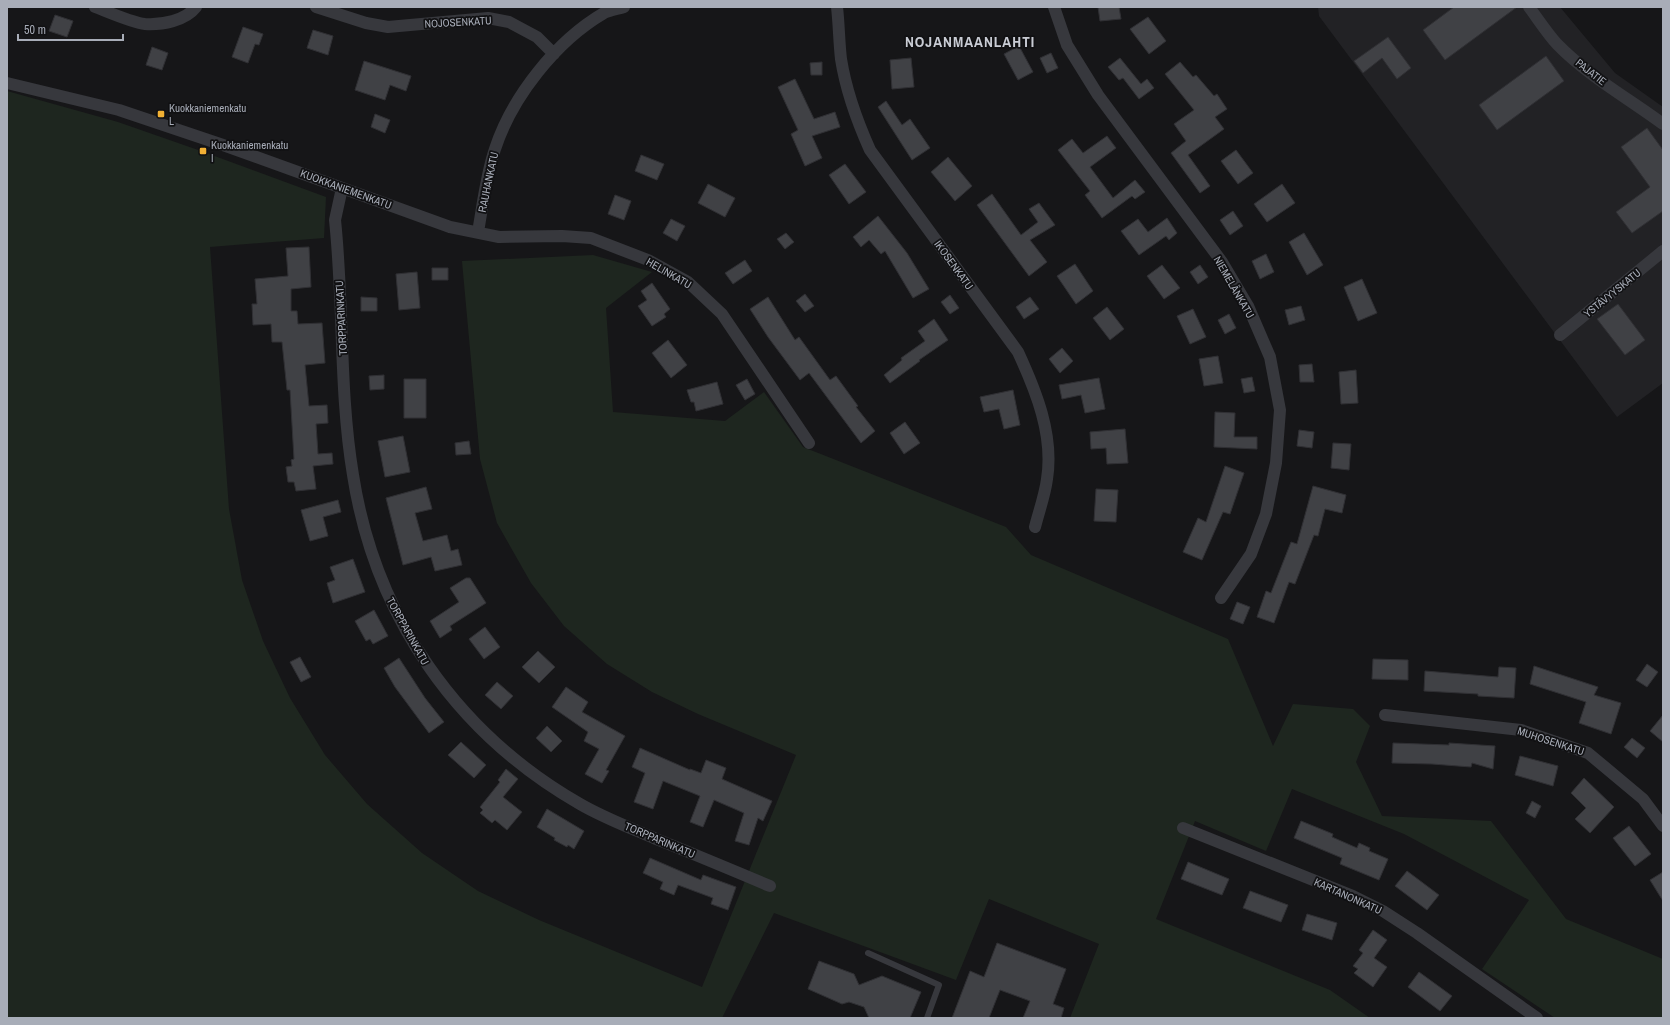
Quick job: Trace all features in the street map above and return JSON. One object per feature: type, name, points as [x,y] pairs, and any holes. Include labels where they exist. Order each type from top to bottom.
[{"type":"street","points":[[95,7],[144,24],[171,22],[191,13],[196,7]]},
{"type":"street","name":"NOJOSENKATU","points":[[316,7],[366,23],[388,26],[488,18],[509,22],[537,37],[554,54]]},
{"type":"street","points":[[554,54],[603,10],[624,7]]},
{"type":"street","name":"IKOSENKATU","points":[[837,7],[841,60],[856,119],[870,150],[1018,352],[1033,385],[1043,418],[1049,447],[1047,479],[1035,527]]},
{"type":"street","name":"NIEMELÄNKATU","points":[[1054,7],[1067,44],[1098,95],[1222,262],[1248,306],[1270,357],[1280,410],[1276,463],[1266,514],[1251,554],[1221,598]]},
{"type":"street","name":"PAJATIE","points":[[1529,7],[1557,43],[1588,72],[1663,124]]},
{"type":"street","name":"RAUHANKATU","points":[[478,232],[494,149],[504,124],[517,100],[554,54]]},
{"type":"street","name":"KUOKKANIEMENKATU","points":[[7,83],[119,110],[223,145],[450,227],[478,232]]},
{"type":"street","name":"TORPPARINKATU","points":[[342,188],[335,220],[347,430],[353,476],[362,519],[374,559],[390,600],[406,631],[431,671],[454,700],[484,733],[548,784],[581,805],[621,824],[770,886]]},
{"type":"street","name":"HELINKATU","points":[[478,232],[499,237],[562,236],[591,238],[648,260],[688,282],[722,314],[809,443]]},
{"type":"street","name":"YSTÄVYYSKATU","points":[[1560,335],[1663,251]]},
{"type":"street","name":"MUHOSENKATU","points":[[1385,715],[1521,730],[1588,753],[1643,799],[1663,826]]},
{"type":"street","name":"KARTANONKATU","points":[[1184,828],[1353,896],[1383,911],[1430,942],[1537,1018]]},
{"type":"lane","points":[[868,953],[940,985],[927,1018]]},
{"type":"shaded area","points":[[1318,7],[1560,7],[1615,73],[1663,107],[1663,383],[1617,417],[1319,16]]},
{"type":"shaded area","points":[[7,91],[118,122],[326,197],[324,238],[210,247],[229,509],[242,580],[263,641],[290,698],[325,755],[367,804],[422,853],[478,891],[539,920],[702,987],[796,755],[698,714],[652,692],[607,664],[564,626],[531,583],[497,523],[480,459],[462,261],[593,255],[652,272],[606,308],[613,412],[725,421],[764,392],[803,447],[1006,527],[1031,555],[1228,639],[1273,746],[1293,704],[1353,709],[1370,726],[1356,762],[1382,816],[1491,821],[1566,919],[1663,959],[1663,1018],[1555,1018],[1482,969],[1529,900],[1404,834],[1292,789],[1266,851],[1195,821],[1156,919],[1330,990],[1370,1018],[1070,1018],[1099,944],[989,899],[956,980],[774,913],[722,1018],[7,1018]]},
{"type":"building","points":[[1098,7],[1119,7],[1121,19],[1100,21]]},
{"type":"building","points":[[1454,7],[1517,7],[1445,60],[1423,30]]},
{"type":"building","points":[[55,15],[73,21],[67,37],[49,31]]},
{"type":"building","points":[[1148,17],[1166,41],[1149,54],[1130,29]]},
{"type":"building","points":[[243,27],[263,34],[259,45],[255,44],[248,63],[232,57]]},
{"type":"building","points":[[313,30],[333,36],[328,55],[307,48]]},
{"type":"building","points":[[1388,37],[1411,68],[1397,79],[1382,58],[1363,73],[1354,61]]},
{"type":"building","points":[[1019,46],[1033,72],[1018,80],[1004,54]]},
{"type":"building","points":[[152,47],[168,53],[162,70],[146,65]]},
{"type":"building","points":[[1051,53],[1058,68],[1047,73],[1040,58]]},
{"type":"building","points":[[1546,56],[1564,81],[1497,130],[1479,105]]},
{"type":"building","points":[[911,58],[914,87],[892,89],[890,60]]},
{"type":"building","points":[[1120,58],[1141,84],[1147,79],[1154,88],[1139,99],[1123,78],[1119,80],[1108,67]]},
{"type":"building","points":[[364,61],[411,76],[406,91],[390,85],[385,100],[355,90]]},
{"type":"building","points":[[822,62],[822,75],[811,75],[810,63]]},
{"type":"building","points":[[1180,62],[1193,77],[1196,75],[1214,96],[1217,94],[1227,109],[1215,117],[1224,129],[1188,155],[1210,186],[1200,193],[1171,153],[1186,141],[1174,124],[1194,110],[1165,74]]},
{"type":"building","points":[[795,79],[814,119],[835,112],[840,127],[812,136],[822,158],[805,166],[791,134],[798,130],[778,87]]},
{"type":"building","points":[[886,101],[902,125],[910,119],[930,148],[912,160],[878,107]]},
{"type":"building","points":[[375,114],[390,120],[385,133],[371,127]]},
{"type":"building","points":[[1647,128],[1663,150],[1663,211],[1632,233],[1616,212],[1650,187],[1621,147]]},
{"type":"building","points":[[1107,136],[1116,148],[1090,167],[1113,198],[1135,180],[1145,192],[1135,199],[1132,196],[1102,218],[1085,195],[1090,191],[1058,150],[1072,139],[1083,153]]},
{"type":"building","points":[[1236,150],[1253,173],[1238,184],[1221,161]]},
{"type":"building","points":[[641,155],[664,164],[657,180],[635,171]]},
{"type":"building","points":[[948,157],[972,186],[955,201],[931,172]]},
{"type":"building","points":[[845,164],[866,192],[849,204],[829,175]]},
{"type":"building","points":[[708,184],[735,198],[725,217],[698,203]]},
{"type":"building","points":[[1282,184],[1295,203],[1267,222],[1254,204]]},
{"type":"building","points":[[992,194],[1021,235],[1038,222],[1029,209],[1039,203],[1055,225],[1030,240],[1047,262],[1029,276],[977,205]]},
{"type":"building","points":[[615,195],[631,201],[624,220],[608,214]]},
{"type":"building","points":[[1233,211],[1243,226],[1230,235],[1220,220]]},
{"type":"building","points":[[878,216],[907,253],[929,289],[913,298],[885,251],[881,254],[869,240],[861,247],[853,237]]},
{"type":"building","points":[[1167,218],[1177,233],[1169,240],[1166,236],[1139,255],[1121,231],[1138,219],[1148,232]]},
{"type":"building","points":[[671,219],[685,226],[677,241],[663,233]]},
{"type":"building","points":[[786,233],[794,242],[785,249],[777,239]]},
{"type":"building","points":[[1304,233],[1323,265],[1307,275],[1289,242]]},
{"type":"building","points":[[309,247],[311,287],[291,289],[291,311],[297,311],[298,324],[322,323],[325,363],[305,365],[309,406],[327,405],[328,423],[316,424],[318,454],[332,453],[333,464],[313,466],[316,489],[296,491],[294,482],[288,482],[286,467],[292,466],[291,460],[294,459],[290,390],[287,390],[282,342],[272,342],[271,324],[253,325],[252,304],[257,304],[255,279],[288,276],[286,248]]},
{"type":"building","points":[[1266,254],[1274,272],[1260,279],[1252,261]]},
{"type":"building","points":[[745,260],[752,271],[733,284],[725,273]]},
{"type":"building","points":[[1075,264],[1093,291],[1076,304],[1057,276]]},
{"type":"building","points":[[1162,265],[1180,288],[1164,299],[1147,276]]},
{"type":"building","points":[[1200,265],[1208,277],[1198,284],[1190,272]]},
{"type":"building","points":[[432,268],[448,268],[448,280],[432,280]]},
{"type":"building","points":[[417,272],[420,308],[399,310],[396,274]]},
{"type":"building","points":[[1362,279],[1377,313],[1358,321],[1344,287]]},
{"type":"building","points":[[652,283],[670,309],[664,314],[666,317],[652,326],[638,306],[647,300],[641,291]]},
{"type":"building","points":[[805,294],[814,306],[805,312],[796,301]]},
{"type":"building","points":[[950,295],[959,308],[950,314],[941,302]]},
{"type":"building","points":[[361,297],[377,298],[377,311],[361,311]]},
{"type":"building","points":[[768,297],[795,340],[799,337],[830,380],[836,376],[858,406],[856,407],[875,431],[861,443],[809,373],[800,380],[768,337],[750,309]]},
{"type":"building","points":[[1030,297],[1039,309],[1024,319],[1016,307]]},
{"type":"building","points":[[1618,304],[1645,340],[1625,355],[1597,319]]},
{"type":"building","points":[[1301,306],[1305,320],[1289,325],[1285,310]]},
{"type":"building","points":[[1107,307],[1124,329],[1110,340],[1093,318]]},
{"type":"building","points":[[1193,309],[1206,337],[1190,344],[1177,316]]},
{"type":"building","points":[[1229,314],[1236,328],[1225,334],[1218,320]]},
{"type":"building","points":[[934,319],[948,340],[919,360],[920,361],[890,383],[884,375],[902,360],[901,358],[925,341],[918,331]]},
{"type":"building","points":[[668,340],[687,365],[671,378],[652,353]]},
{"type":"building","points":[[1062,348],[1073,361],[1060,373],[1049,359]]},
{"type":"building","points":[[1218,356],[1223,383],[1204,386],[1199,359]]},
{"type":"building","points":[[1312,364],[1314,382],[1300,382],[1299,365]]},
{"type":"building","points":[[1356,370],[1358,403],[1341,404],[1339,372]]},
{"type":"building","points":[[384,375],[384,389],[370,390],[369,376]]},
{"type":"building","points":[[1252,377],[1255,391],[1244,393],[1241,379]]},
{"type":"building","points":[[1099,378],[1105,409],[1085,413],[1081,395],[1062,399],[1059,385]]},
{"type":"building","points":[[404,379],[426,379],[426,418],[404,418]]},
{"type":"building","points":[[747,379],[755,394],[745,400],[736,385]]},
{"type":"building","points":[[717,382],[723,404],[696,411],[694,402],[691,402],[687,390]]},
{"type":"building","points":[[1013,390],[1020,425],[1004,429],[999,409],[984,412],[980,397]]},
{"type":"building","points":[[1215,412],[1235,413],[1234,437],[1257,437],[1257,449],[1214,447]]},
{"type":"building","points":[[905,422],[920,443],[904,454],[890,433]]},
{"type":"building","points":[[1125,429],[1128,463],[1107,464],[1106,448],[1091,449],[1090,432]]},
{"type":"building","points":[[1299,430],[1314,432],[1312,448],[1297,446]]},
{"type":"building","points":[[403,436],[410,472],[385,477],[378,441]]},
{"type":"building","points":[[469,441],[471,454],[456,455],[455,443]]},
{"type":"building","points":[[1333,443],[1351,444],[1349,470],[1331,468]]},
{"type":"building","points":[[1225,466],[1244,473],[1230,514],[1223,512],[1202,560],[1183,552],[1198,518],[1206,522]]},
{"type":"building","points":[[1313,486],[1346,495],[1342,513],[1325,509],[1318,536],[1314,535],[1295,584],[1289,582],[1274,623],[1257,617],[1266,591],[1271,593],[1291,542],[1297,544]]},
{"type":"building","points":[[426,487],[432,509],[415,513],[423,541],[447,535],[451,551],[458,549],[462,565],[435,571],[431,557],[403,565],[386,498]]},
{"type":"building","points":[[1096,489],[1118,490],[1116,522],[1094,521]]},
{"type":"building","points":[[338,500],[341,512],[323,517],[328,536],[310,541],[301,510]]},
{"type":"building","points":[[353,559],[365,592],[333,603],[327,583],[335,580],[330,567]]},
{"type":"building","points":[[466,578],[470,578],[486,603],[450,626],[452,630],[440,638],[430,621],[459,602],[450,588]]},
{"type":"building","points":[[1237,602],[1250,607],[1243,624],[1230,619]]},
{"type":"building","points":[[374,610],[388,636],[373,644],[370,639],[366,641],[355,621]]},
{"type":"building","points":[[485,627],[500,647],[484,659],[469,639]]},
{"type":"building","points":[[538,651],[555,667],[539,683],[522,667]]},
{"type":"building","points":[[300,657],[311,677],[301,682],[290,662]]},
{"type":"building","points":[[399,658],[425,698],[444,722],[429,733],[395,687],[384,668]]},
{"type":"building","points":[[1373,659],[1408,660],[1408,680],[1372,679]]},
{"type":"building","points":[[1647,664],[1658,672],[1647,687],[1636,680]]},
{"type":"building","points":[[1534,666],[1598,687],[1594,695],[1621,703],[1611,734],[1579,723],[1586,702],[1530,684]]},
{"type":"building","points":[[1499,667],[1516,668],[1514,698],[1424,691],[1425,671],[1498,677]]},
{"type":"building","points":[[497,682],[513,696],[501,709],[485,695]]},
{"type":"building","points":[[566,687],[588,702],[582,712],[625,736],[606,770],[609,771],[602,783],[585,774],[599,749],[584,741],[588,732],[552,707]]},
{"type":"building","points":[[1663,715],[1663,742],[1650,731]]},
{"type":"building","points":[[547,726],[562,741],[551,752],[536,738]]},
{"type":"building","points":[[1632,738],[1645,748],[1637,758],[1624,747]]},
{"type":"building","points":[[461,742],[486,765],[474,778],[448,755]]},
{"type":"building","points":[[1393,743],[1449,745],[1449,743],[1495,746],[1493,769],[1472,763],[1471,767],[1392,763]]},
{"type":"building","points":[[640,748],[690,770],[701,773],[706,760],[726,768],[722,779],[772,801],[763,821],[758,818],[749,845],[735,841],[744,813],[714,800],[703,827],[690,822],[700,796],[663,781],[653,809],[634,802],[645,773],[632,767]]},
{"type":"building","points":[[1520,756],[1558,766],[1553,786],[1515,775]]},
{"type":"building","points":[[506,769],[518,779],[503,797],[522,812],[507,830],[495,820],[492,823],[480,813],[483,810],[480,807],[500,782],[498,780]]},
{"type":"building","points":[[1584,778],[1614,807],[1590,833],[1575,819],[1586,808],[1571,793]]},
{"type":"building","points":[[1532,801],[1541,806],[1535,818],[1526,813]]},
{"type":"building","points":[[547,809],[584,831],[574,849],[554,840],[555,838],[537,827]]},
{"type":"building","points":[[1301,821],[1333,834],[1332,837],[1357,848],[1359,843],[1370,848],[1369,851],[1388,859],[1379,880],[1340,864],[1342,858],[1294,838]]},
{"type":"building","points":[[1629,826],[1651,854],[1635,866],[1613,838]]},
{"type":"building","points":[[650,858],[701,880],[703,875],[736,887],[728,910],[711,904],[713,898],[678,885],[674,895],[660,889],[663,882],[643,873]]},
{"type":"building","points":[[1188,862],[1229,879],[1222,895],[1181,879]]},
{"type":"building","points":[[1407,871],[1439,895],[1427,910],[1395,886]]},
{"type":"building","points":[[1663,872],[1663,901],[1650,880]]},
{"type":"building","points":[[1250,891],[1288,905],[1281,922],[1243,908]]},
{"type":"building","points":[[1307,914],[1337,923],[1332,940],[1302,930]]},
{"type":"building","points":[[1373,930],[1387,940],[1374,958],[1387,967],[1373,987],[1354,973],[1358,969],[1353,966],[1363,953],[1359,950]]},
{"type":"building","points":[[997,943],[1066,969],[1053,1004],[1064,1008],[1061,1018],[1023,1018],[1030,1001],[1000,990],[989,1018],[952,1018],[970,971],[984,977]]},
{"type":"building","points":[[819,961],[854,974],[859,985],[882,976],[921,992],[910,1018],[869,1018],[864,1007],[849,1002],[842,1004],[808,989]]},
{"type":"building","points":[[1419,972],[1452,996],[1440,1011],[1408,987]]},
{"type":"place","name":"Kuokkaniemenkatu L","points":[[161,114]]},
{"type":"place","name":"Kuokkaniemenkatu I","points":[[203,151]]},
{"type":"district","name":"NOJANMAANLAHTI","points":[[970,41]]}]
